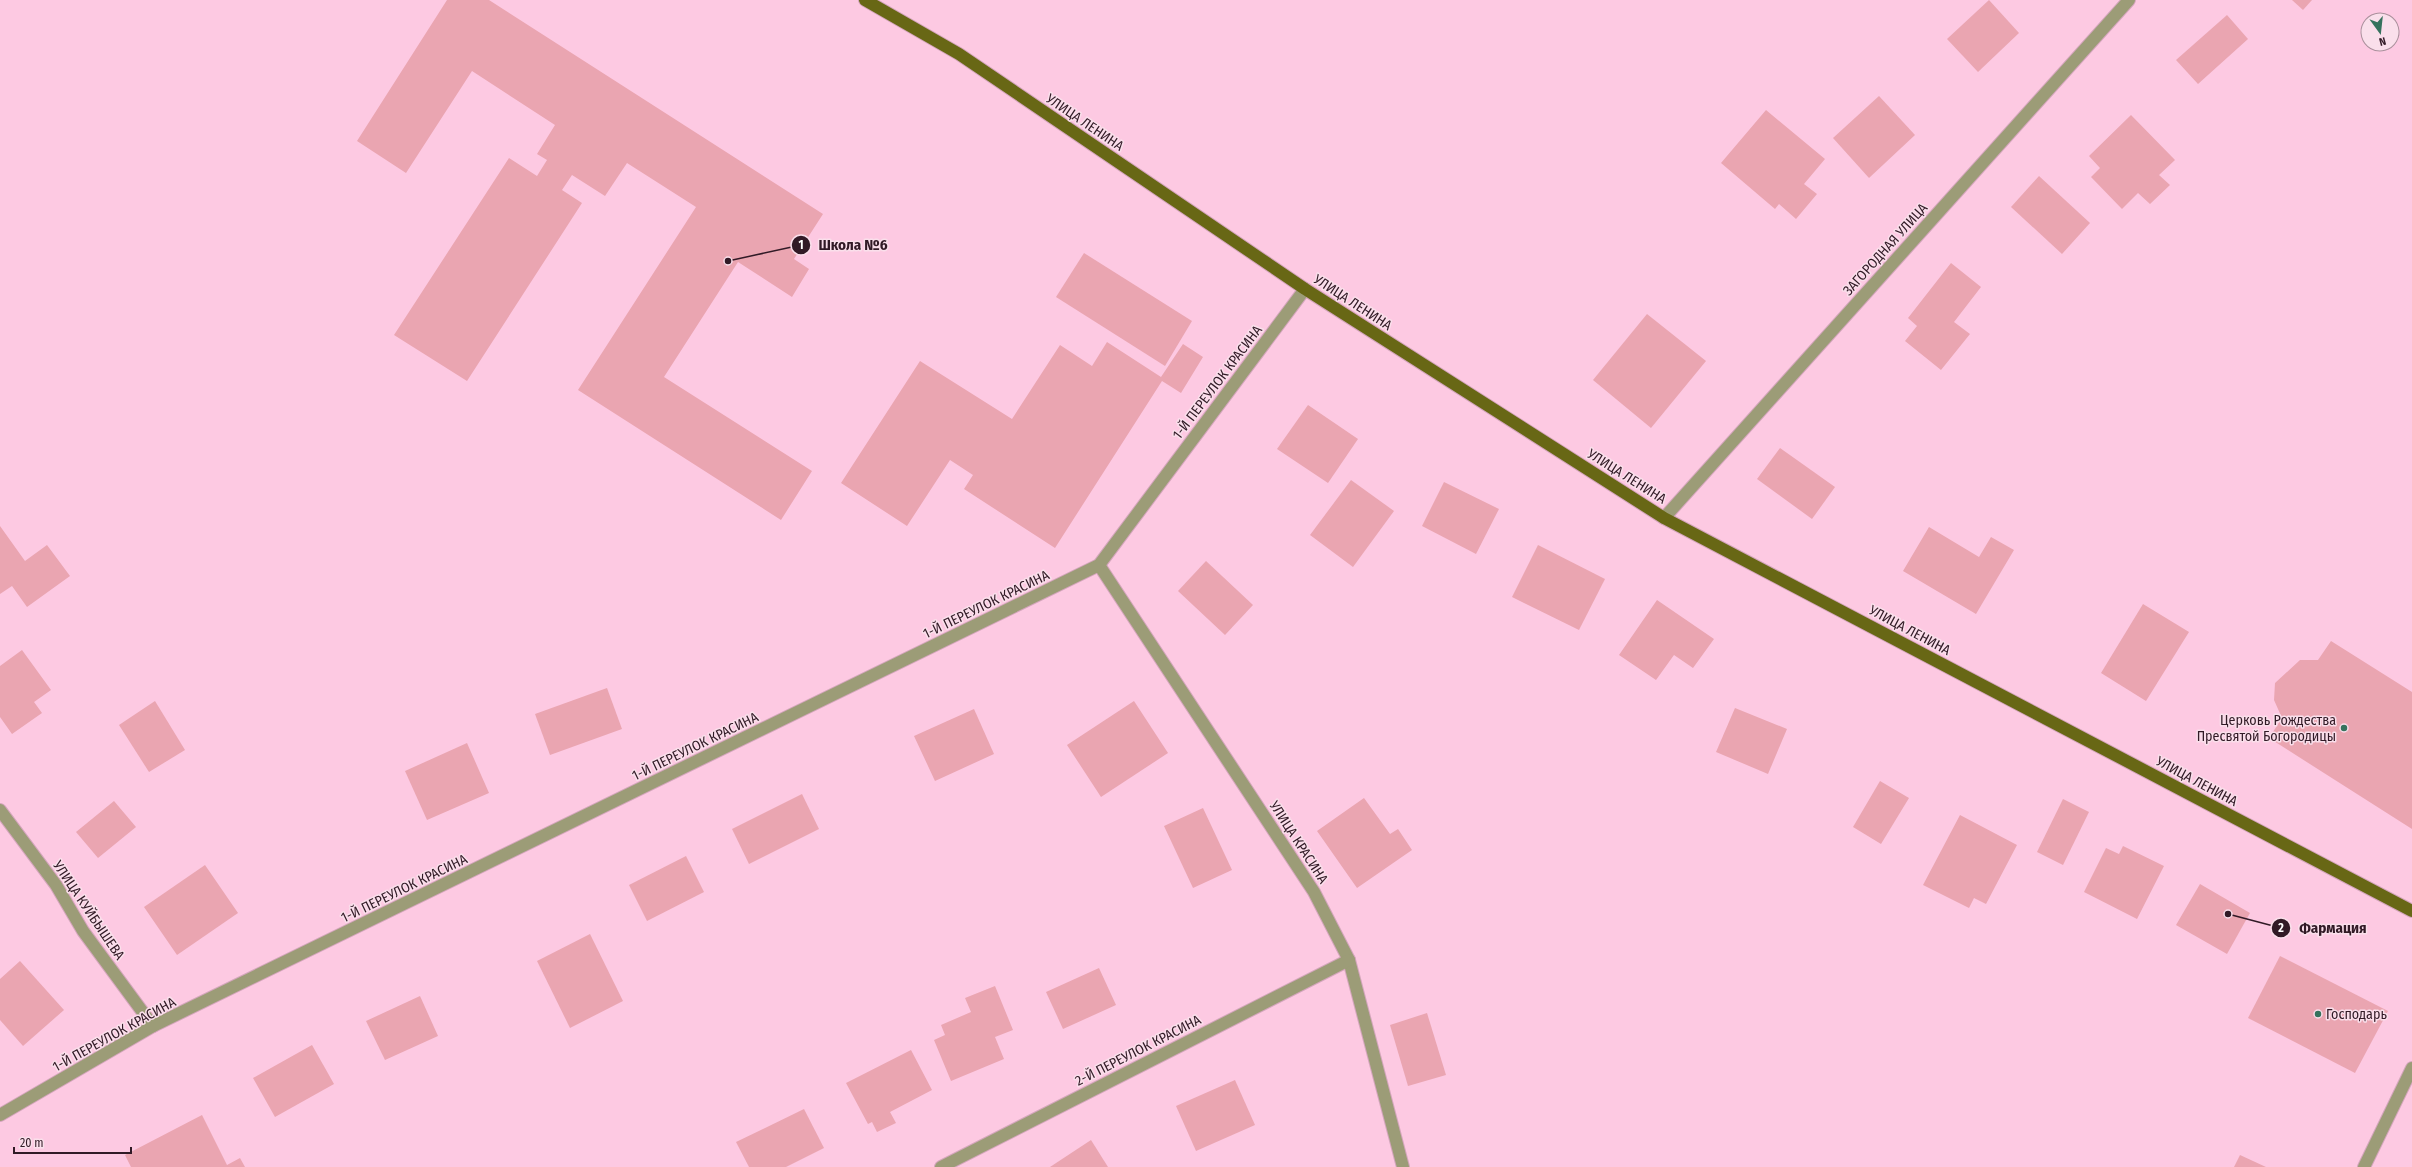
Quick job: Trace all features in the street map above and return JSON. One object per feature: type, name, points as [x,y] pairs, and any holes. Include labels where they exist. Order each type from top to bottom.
[{"type":"main road","name":"УЛИЦА ЛЕНИНА","points":[[865,0],[959,54],[1305,289],[1664,518],[2412,911]]},
{"type":"street","name":"ЗАГОРОДНАЯ УЛИЦА","points":[[1664,518],[2129,0]]},
{"type":"street","name":"1-Й ПЕРЕУЛОК КРАСИНА","points":[[0,1115],[153,1026],[1099,566],[1305,289]]},
{"type":"street","name":"УЛИЦА КРАСИНА","points":[[1099,566],[1314,892],[1349,960],[1403,1167]]},
{"type":"street","name":"УЛИЦА КУЙБЫШЕВА","points":[[0,810],[56,885],[83,931],[153,1026]]},
{"type":"street","name":"2-Й ПЕРЕУЛОК КРАСИНА","points":[[942,1167],[1349,960]]},
{"type":"street","points":[[2364,1167],[2412,1068]]},
{"type":"building","points":[[447,0],[489,0],[823,214],[794,259],[809,269],[792,297],[738,262],[664,377],[812,471],[781,520],[578,390],[696,207],[627,163],[605,196],[572,175],[562,190],[582,203],[467,381],[394,335],[509,158],[537,176],[547,160],[537,154],[555,125],[472,71],[406,173],[357,141]]},
{"type":"building","points":[[1989,0],[2019,33],[1978,72],[1947,39]]},
{"type":"building","points":[[2292,0],[2312,0],[2303,10]]},
{"type":"building","points":[[2227,15],[2248,39],[2198,84],[2176,60]]},
{"type":"building","points":[[1879,96],[1915,135],[1869,178],[1833,138]]},
{"type":"building","points":[[1766,110],[1825,159],[1804,184],[1817,194],[1796,219],[1779,204],[1775,209],[1721,163]]},
{"type":"building","points":[[2131,115],[2175,160],[2159,175],[2170,185],[2150,204],[2138,193],[2122,209],[2091,177],[2100,168],[2089,156]]},
{"type":"building","points":[[2039,176],[2090,223],[2062,254],[2011,207]]},
{"type":"building","points":[[1084,253],[1192,321],[1165,366],[1056,297]]},
{"type":"building","points":[[1951,263],[1981,287],[1954,322],[1970,334],[1941,370],[1905,341],[1917,326],[1908,318]]},
{"type":"building","points":[[1647,314],[1706,361],[1651,428],[1593,380]]},
{"type":"building","points":[[1107,342],[1161,377],[1183,344],[1203,357],[1181,393],[1162,381],[1055,548],[964,489],[973,475],[950,460],[907,526],[841,483],[920,361],[1012,419],[1060,345],[1092,366]]},
{"type":"building","points":[[1308,405],[1358,439],[1328,483],[1277,449]]},
{"type":"building","points":[[1780,448],[1835,487],[1812,519],[1757,479]]},
{"type":"building","points":[[1351,480],[1394,511],[1353,567],[1310,535]]},
{"type":"building","points":[[1444,482],[1499,509],[1476,554],[1422,526]]},
{"type":"building","points":[[0,526],[25,561],[47,545],[70,576],[27,607],[12,586],[0,594]]},
{"type":"building","points":[[1929,527],[1979,557],[1991,537],[2014,550],[1976,614],[1903,571]]},
{"type":"building","points":[[1538,545],[1605,579],[1579,630],[1512,597]]},
{"type":"building","points":[[1206,561],[1253,605],[1225,635],[1178,591]]},
{"type":"building","points":[[1657,600],[1714,639],[1693,668],[1674,655],[1656,680],[1619,655]]},
{"type":"building","points":[[2143,604],[2189,632],[2146,701],[2101,673]]},
{"type":"building","name":"Церковь Рождества Пресвятой Богородицы","points":[[2331,641],[2412,692],[2412,829],[2269,738],[2282,718],[2274,700],[2275,683],[2300,660],[2318,660]]},
{"type":"building","points":[[22,650],[51,690],[34,702],[42,713],[12,734],[0,717],[0,666]]},
{"type":"building","points":[[607,688],[622,729],[550,755],[535,714]]},
{"type":"building","points":[[155,701],[185,750],[149,772],[119,725]]},
{"type":"building","points":[[1134,701],[1168,753],[1101,797],[1067,745]]},
{"type":"building","points":[[1735,708],[1787,729],[1768,774],[1716,752]]},
{"type":"building","points":[[974,709],[994,754],[935,781],[914,736]]},
{"type":"building","points":[[467,743],[489,793],[427,820],[405,771]]},
{"type":"building","points":[[1880,781],[1909,798],[1881,844],[1853,827]]},
{"type":"building","points":[[802,794],[819,829],[749,864],[732,829]]},
{"type":"building","points":[[1364,798],[1390,834],[1398,829],[1412,850],[1357,888],[1317,831]]},
{"type":"building","points":[[2063,799],[2089,812],[2063,865],[2037,852]]},
{"type":"building","points":[[114,801],[136,827],[98,858],[76,832]]},
{"type":"building","points":[[1203,808],[1232,870],[1193,888],[1164,826]]},
{"type":"building","points":[[1960,815],[2017,845],[1986,904],[1974,898],[1969,908],[1923,885]]},
{"type":"building","points":[[2123,846],[2164,866],[2137,919],[2084,892],[2106,848],[2119,854]]},
{"type":"building","points":[[686,856],[704,892],[647,921],[629,885]]},
{"type":"building","points":[[205,865],[238,913],[177,955],[144,907]]},
{"type":"building","points":[[2200,884],[2250,913],[2227,954],[2176,925]]},
{"type":"building","points":[[590,934],[623,1001],[570,1028],[537,961]]},
{"type":"building","name":"Господарь","points":[[2280,956],[2388,1011],[2355,1073],[2248,1018]]},
{"type":"building","points":[[20,961],[64,1010],[23,1046],[0,1020],[0,979]]},
{"type":"building","points":[[1099,968],[1116,1005],[1063,1029],[1046,992]]},
{"type":"building","points":[[995,986],[1013,1030],[995,1037],[1004,1059],[951,1081],[934,1040],[945,1035],[941,1025],[971,1012],[965,998]]},
{"type":"building","points":[[420,996],[438,1036],[385,1060],[366,1021]]},
{"type":"building","points":[[1427,1013],[1446,1075],[1408,1086],[1390,1025]]},
{"type":"building","points":[[312,1045],[334,1084],[275,1117],[253,1078]]},
{"type":"building","points":[[911,1050],[932,1090],[890,1112],[896,1123],[877,1132],[872,1122],[868,1124],[846,1083]]},
{"type":"building","points":[[1235,1080],[1255,1125],[1196,1151],[1176,1106]]},
{"type":"building","points":[[804,1109],[824,1148],[786,1167],[749,1167],[736,1142]]},
{"type":"building","points":[[202,1115],[227,1165],[240,1158],[245,1167],[131,1167],[125,1155]]},
{"type":"building","points":[[1091,1140],[1108,1167],[1050,1167]]},
{"type":"building","points":[[2240,1155],[2266,1167],[2234,1167]]},
{"type":"place","name":"Школа №6","points":[[728,261]]},
{"type":"place","name":"Церковь Рождества Пресвятой Богородицы","points":[[2344,728]]},
{"type":"place","name":"Фармация","points":[[2228,914]]},
{"type":"place","name":"Господарь","points":[[2318,1014]]}]
